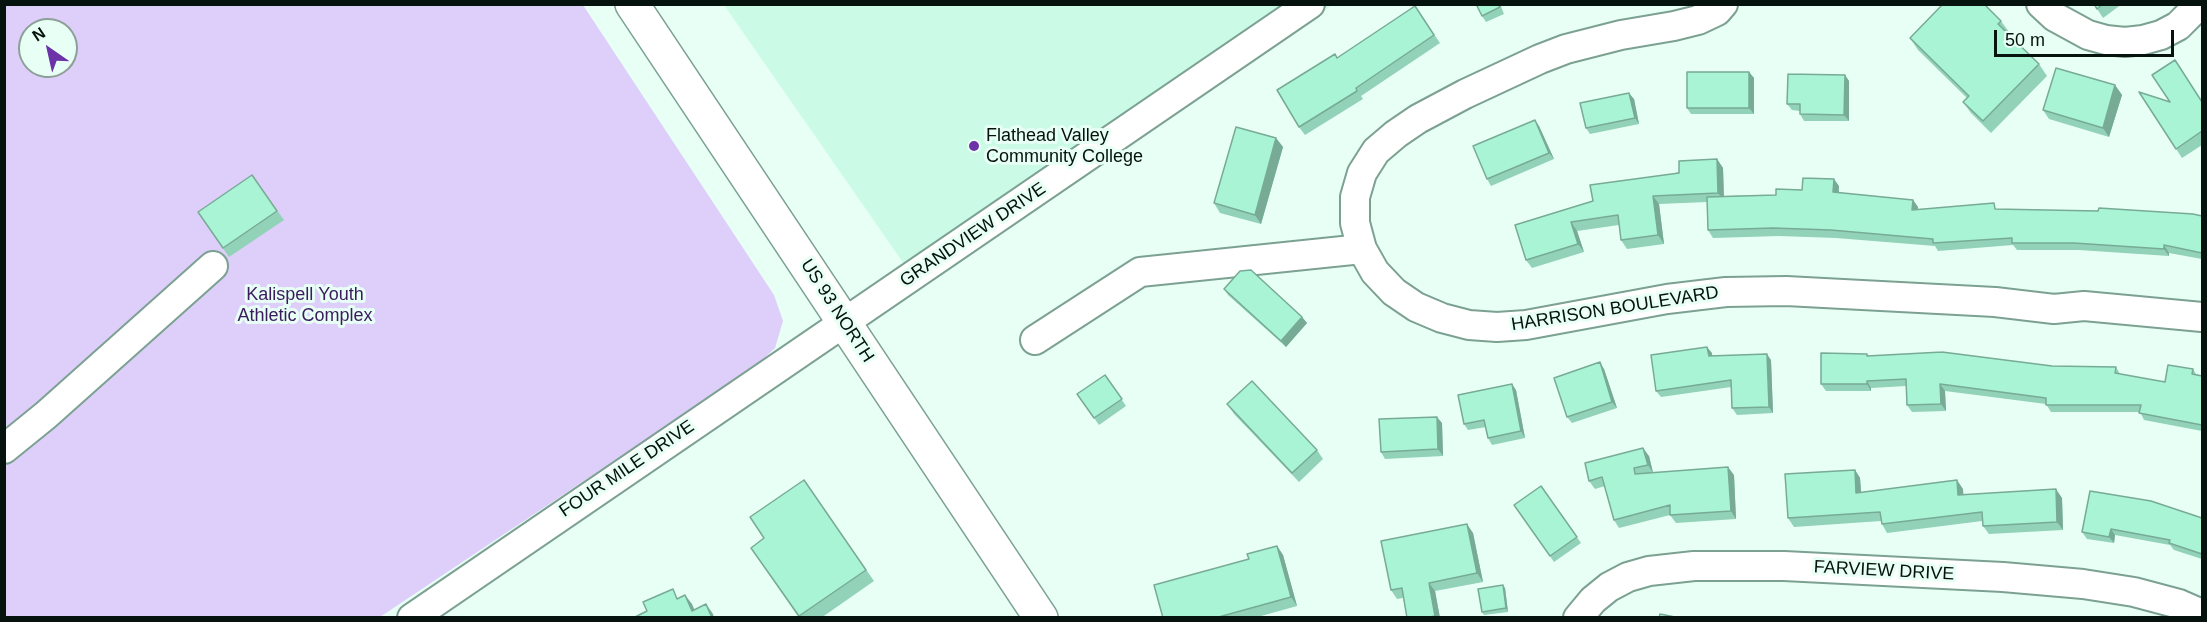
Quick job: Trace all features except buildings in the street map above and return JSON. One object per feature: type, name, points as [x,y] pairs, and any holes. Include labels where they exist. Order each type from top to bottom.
[{"type":"main road","name":"US 93 NORTH","points":[[632,4],[1041,618]]},
{"type":"street","name":"GRANDVIEW DRIVE","points":[[845,324],[1310,4]]},
{"type":"street","name":"HARRISON BOULEVARD","points":[[1723,4],[1717,10],[1698,20],[1621,35],[1566,49],[1465,94],[1418,119],[1376,151],[1362,173],[1355,197],[1355,223],[1362,249],[1375,272],[1394,292],[1433,315],[1469,325],[1497,327],[1667,299],[1726,292],[1786,291],[1995,302],[2054,309],[2084,306],[2202,317]]},
{"type":"street","points":[[2041,4],[2072,27],[2088,35],[2125,42],[2161,35],[2178,26],[2200,4]]},
{"type":"street","points":[[1035,340],[1140,272],[1362,249]]},
{"type":"street","points":[[4,449],[46,415],[213,266]]},
{"type":"street","name":"FOUR MILE DRIVE","points":[[412,618],[631,466],[845,324]]},
{"type":"street","name":"FARVIEW DRIVE","points":[[1578,618],[1593,600],[1609,587],[1628,578],[1649,571],[1694,566],[1784,566],[2003,577],[2083,584],[2134,592],[2179,604],[2202,614]]},
{"type":"shaded area","name":"Flathead Valley Community College","points":[[724,5],[1332,5],[920,287]]},
{"type":"green space","name":"Kalispell Youth Athletic Complex","points":[[4,5],[583,5],[774,295],[783,321],[775,348],[756,366],[380,617],[5,617]]},
{"type":"place","name":"Flathead Valley Community College","points":[[974,146]]}]
